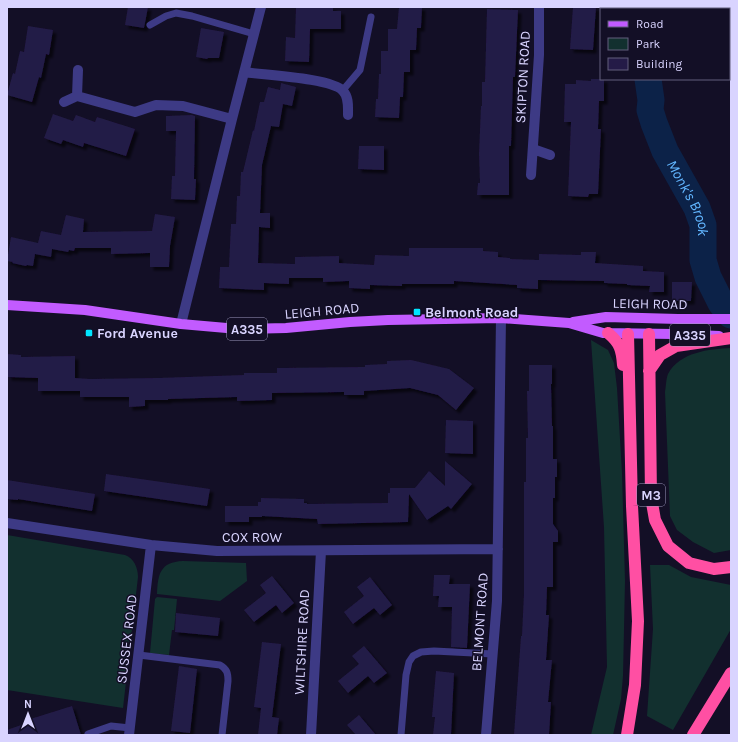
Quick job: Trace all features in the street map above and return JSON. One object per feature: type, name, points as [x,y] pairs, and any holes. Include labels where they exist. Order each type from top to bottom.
[{"type":"highway","name":"M3","points":[[608,333],[617,340],[622,353],[626,443],[632,506]]},
{"type":"highway","name":"M3","points":[[627,735],[635,685],[638,621],[632,506],[628,334]]},
{"type":"highway","name":"M3","points":[[649,334],[652,497],[656,520],[668,546],[689,563],[714,570],[731,567]]},
{"type":"highway","points":[[649,371],[660,355],[676,346],[731,337]]},
{"type":"highway","points":[[693,735],[731,672]]},
{"type":"main road","name":"LEIGH ROAD","points":[[7,305],[85,310],[181,324],[238,329],[265,329],[357,322],[426,319],[500,318],[569,323],[608,333],[731,337]]},
{"type":"main road","name":"LEIGH ROAD","points":[[569,323],[606,317],[731,319]]},
{"type":"main road","points":[[628,334],[639,318],[649,334]]},
{"type":"street","points":[[181,324],[261,7]]},
{"type":"street","name":"SKIPTON ROAD","points":[[531,175],[540,55],[539,7]]},
{"type":"street","points":[[77,96],[78,70]]},
{"type":"street","points":[[244,72],[283,75],[328,84],[343,90],[347,98],[348,115]]},
{"type":"street","points":[[64,102],[77,96],[136,112],[156,105],[183,106],[232,119]]},
{"type":"street","points":[[533,149],[550,154]]},
{"type":"street","name":"BELMONT ROAD","points":[[486,735],[497,601],[500,318]]},
{"type":"street","name":"COX ROW","points":[[7,523],[151,546],[217,551],[498,549]]},
{"type":"street","name":"SUSSEX ROAD","points":[[130,731],[151,546]]},
{"type":"street","name":"WILTSHIRE ROAD","points":[[311,735],[321,550]]},
{"type":"lane","points":[[150,25],[166,16],[176,13],[192,16],[254,34]]},
{"type":"lane","points":[[343,90],[360,70],[371,17]]},
{"type":"lane","points":[[400,735],[406,675],[409,662],[413,656],[421,652],[434,651],[493,654]]},
{"type":"lane","points":[[139,655],[220,665],[224,667],[227,673],[228,681],[222,735]]},
{"type":"lane","points":[[88,734],[111,726],[130,731]]},
{"type":"green space","points":[[591,340],[608,350],[614,363],[622,473],[625,581],[623,676],[621,699],[613,735],[591,735],[607,667],[604,527]]},
{"type":"green space","points":[[731,348],[731,550],[714,553],[693,542],[677,530],[670,516],[665,392],[668,374],[673,367],[687,356],[714,349]]},
{"type":"green space","points":[[7,535],[125,555],[131,558],[136,567],[138,577],[123,708],[7,690]]},
{"type":"green space","points":[[183,561],[246,563],[247,581],[220,601],[157,594],[158,581],[162,570],[169,564]]},
{"type":"green space","points":[[650,565],[669,565],[691,577],[731,585],[731,629],[673,730],[647,716],[653,629]]},
{"type":"green space","points":[[157,597],[177,599],[174,630],[172,630],[169,655],[150,653],[155,599]]},
{"type":"building","points":[[128,7],[148,7],[144,28],[125,25]]},
{"type":"building","points":[[296,7],[333,7],[333,11],[341,11],[341,29],[310,29],[309,62],[285,61],[286,37],[295,38]]},
{"type":"building","points":[[399,7],[422,7],[421,28],[417,28],[416,50],[410,50],[410,72],[404,72],[403,97],[400,97],[399,118],[375,117],[376,99],[378,99],[379,74],[381,74],[381,51],[388,51],[388,29],[397,29]]},
{"type":"building","points":[[573,7],[596,7],[593,50],[570,49]]},
{"type":"building","points":[[487,9],[518,10],[515,77],[513,77],[511,146],[509,146],[509,195],[477,195],[478,183],[480,183],[479,154],[482,82],[485,82]]},
{"type":"building","points":[[28,26],[53,30],[49,55],[46,54],[41,78],[39,77],[32,102],[7,95],[13,73],[15,74],[20,51],[24,52]]},
{"type":"building","points":[[201,28],[224,32],[219,58],[207,59],[196,57]]},
{"type":"building","points":[[591,79],[604,80],[604,101],[599,101],[598,129],[601,129],[598,194],[589,194],[588,197],[568,196],[571,122],[564,122],[565,84],[576,84],[576,80],[591,81]]},
{"type":"building","points":[[281,83],[296,87],[292,106],[283,104],[279,127],[271,126],[262,165],[260,213],[270,213],[270,228],[259,227],[258,263],[295,264],[295,257],[339,256],[339,263],[374,265],[375,255],[409,256],[409,248],[483,248],[483,251],[498,252],[498,257],[539,260],[539,254],[581,255],[581,252],[596,252],[595,263],[643,266],[643,271],[664,272],[664,292],[649,292],[650,286],[604,283],[604,281],[538,280],[538,289],[517,288],[517,285],[454,281],[454,284],[402,284],[402,286],[370,285],[370,289],[349,288],[349,281],[323,282],[323,278],[289,278],[289,284],[264,283],[264,290],[219,288],[220,267],[229,267],[231,224],[236,224],[237,196],[240,196],[241,172],[243,172],[260,102],[264,102],[268,87],[280,90]]},
{"type":"building","points":[[53,114],[73,121],[76,115],[95,122],[97,117],[135,129],[126,156],[84,143],[83,147],[63,140],[61,144],[44,138]]},
{"type":"building","points":[[166,116],[195,116],[195,200],[171,199],[172,176],[175,176],[176,131],[166,131]]},
{"type":"building","points":[[359,146],[384,146],[384,170],[358,169]]},
{"type":"building","points":[[155,214],[175,217],[170,246],[169,267],[150,267],[150,253],[111,254],[111,248],[75,248],[74,251],[69,250],[68,252],[52,249],[51,257],[35,254],[33,266],[26,266],[7,261],[11,237],[38,243],[41,231],[61,235],[66,215],[84,219],[83,232],[152,231]]},
{"type":"building","points":[[672,282],[692,282],[691,301],[672,301]]},
{"type":"building","points":[[7,354],[21,355],[21,357],[75,356],[75,378],[90,379],[244,375],[244,373],[277,373],[277,368],[365,367],[365,365],[387,364],[387,361],[411,360],[449,369],[474,388],[456,410],[438,395],[410,388],[364,391],[364,395],[344,395],[344,392],[272,393],[272,400],[237,401],[237,397],[145,400],[145,406],[129,407],[129,397],[80,397],[80,391],[38,391],[38,378],[8,377]]},
{"type":"building","points":[[529,365],[552,365],[551,384],[553,459],[557,459],[555,498],[553,498],[553,524],[558,531],[558,542],[553,542],[553,587],[547,587],[546,615],[549,615],[546,660],[552,660],[548,702],[551,702],[549,735],[514,735],[524,593],[524,482],[526,482],[526,438],[528,438],[527,391],[529,391]]},
{"type":"building","points":[[446,420],[473,421],[473,454],[445,453]]},
{"type":"building","points":[[445,461],[472,484],[451,509],[448,506],[427,520],[409,494],[408,522],[318,524],[317,519],[262,516],[249,517],[249,522],[225,522],[225,506],[258,506],[258,502],[261,502],[261,498],[304,499],[304,503],[307,504],[388,503],[388,493],[390,493],[390,488],[415,488],[429,471],[445,486]]},
{"type":"building","points":[[106,474],[210,489],[207,506],[104,491]]},
{"type":"building","points":[[7,480],[95,494],[92,511],[18,499],[7,499]]},
{"type":"building","points":[[434,575],[450,575],[449,584],[470,584],[467,648],[451,647],[452,607],[438,607],[439,596],[433,596]]},
{"type":"building","points":[[272,576],[294,603],[282,613],[276,605],[254,622],[244,610],[266,593],[260,585]]},
{"type":"building","points":[[370,577],[392,605],[380,615],[374,608],[353,624],[344,612],[364,596],[357,587]]},
{"type":"building","points":[[176,613],[220,618],[218,636],[175,632]]},
{"type":"building","points":[[262,642],[281,644],[272,717],[279,718],[277,735],[258,735],[261,708],[254,707]]},
{"type":"building","points":[[364,646],[387,673],[374,683],[368,676],[348,693],[338,681],[359,664],[352,656]]},
{"type":"building","points":[[179,666],[197,669],[190,733],[171,731]]},
{"type":"building","points":[[436,671],[454,673],[451,735],[433,735],[435,717],[432,717]]},
{"type":"building","points":[[72,706],[81,735],[7,735],[7,730],[24,724],[24,721]]},
{"type":"building","points":[[359,715],[376,735],[356,735],[347,725]]},
{"type":"waterway","name":"Monk's Brook","points":[[648,80],[651,100],[650,110],[654,123],[665,151],[697,208],[703,225],[703,260],[708,277],[721,303],[731,315]]},
{"type":"place","name":"Belmont Road","points":[[417,312]]},
{"type":"place","name":"Ford Avenue","points":[[89,333]]}]
